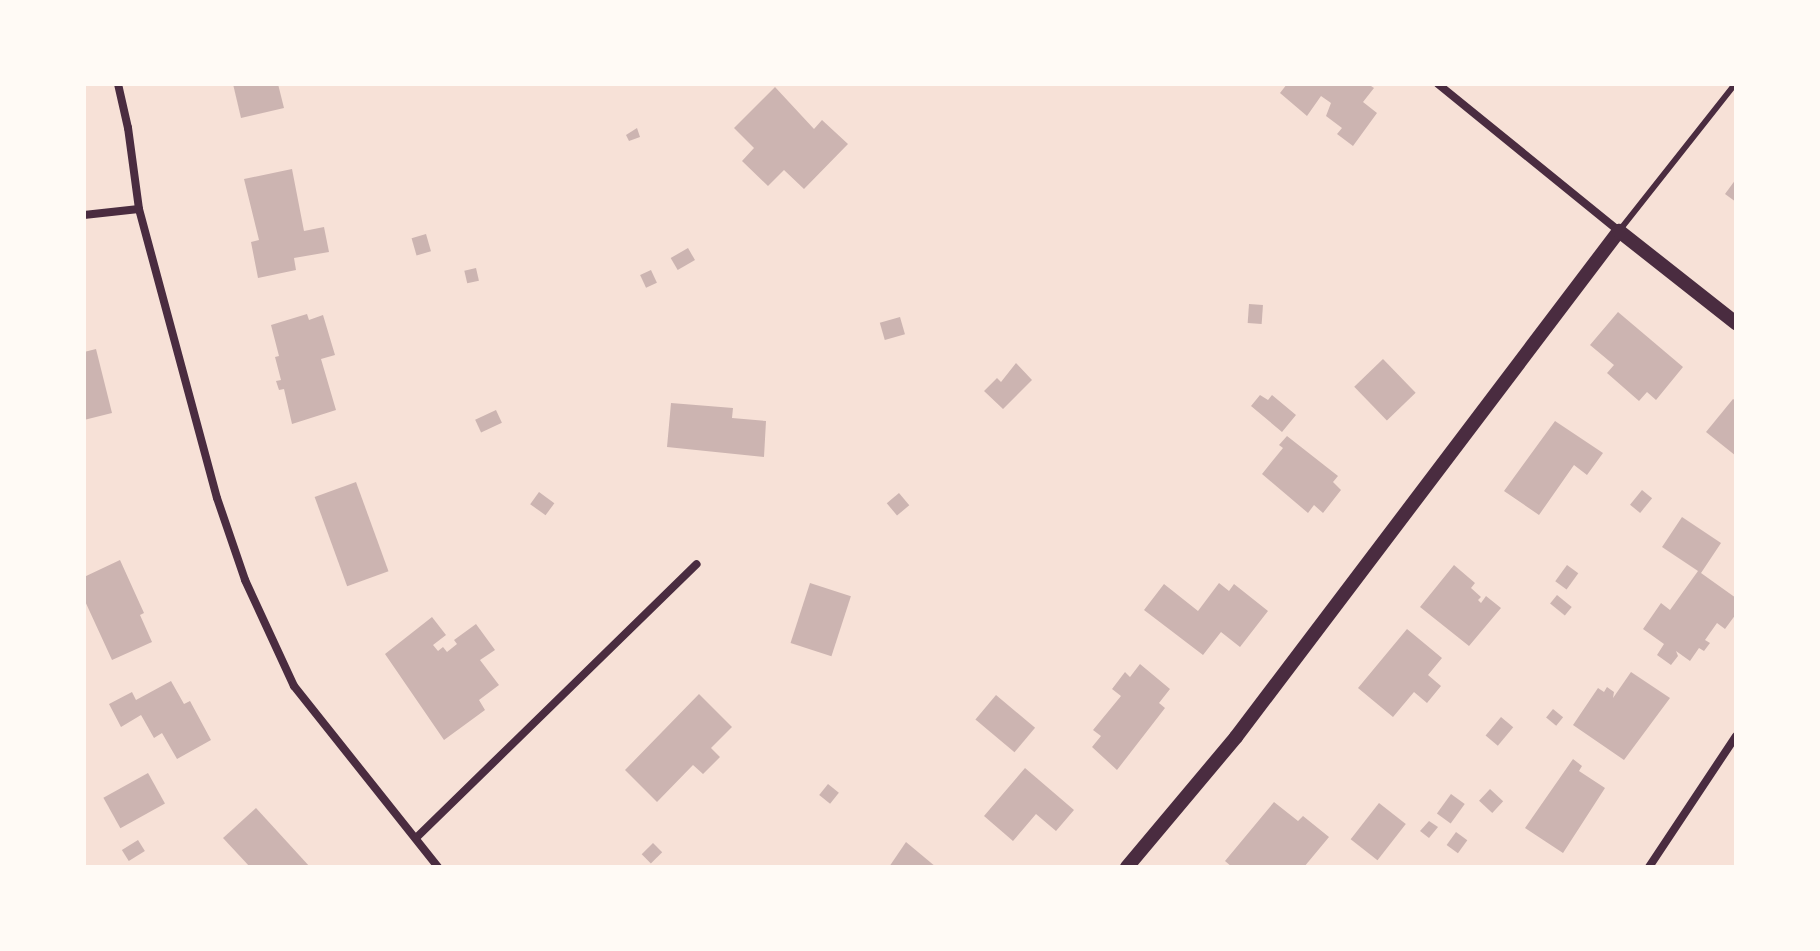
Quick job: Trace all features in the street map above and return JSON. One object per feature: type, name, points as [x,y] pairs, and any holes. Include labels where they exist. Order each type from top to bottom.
[{"type":"street","points":[[118,84],[139,209],[217,498],[245,580],[294,686],[438,867]]},
{"type":"street","points":[[1438,84],[1736,323]]},
{"type":"street","points":[[84,215],[139,209]]},
{"type":"street","points":[[1127,867],[1236,737],[1619,231]]},
{"type":"street","points":[[416,838],[697,564]]},
{"type":"street","points":[[1649,867],[1736,736]]},
{"type":"lane","points":[[1619,231],[1735,84]]},
{"type":"building","points":[[233,84],[278,84],[284,108],[241,118]]},
{"type":"building","points":[[1287,84],[1368,84],[1374,88],[1363,102],[1377,113],[1353,146],[1337,134],[1342,128],[1326,116],[1331,103],[1321,96],[1307,116],[1280,93]]},
{"type":"building","points":[[775,87],[814,129],[822,120],[848,144],[804,189],[784,170],[768,186],[742,161],[754,148],[734,128]]},
{"type":"building","points":[[637,128],[640,137],[629,141],[626,135]]},
{"type":"building","points":[[292,169],[304,231],[324,227],[329,252],[294,258],[296,270],[258,278],[251,242],[259,240],[244,179]]},
{"type":"building","points":[[1736,179],[1736,202],[1725,194]]},
{"type":"building","points":[[426,234],[431,251],[417,255],[412,238]]},
{"type":"building","points":[[688,248],[695,260],[678,270],[671,258]]},
{"type":"building","points":[[476,268],[479,281],[467,283],[464,271]]},
{"type":"building","points":[[651,270],[657,283],[646,288],[640,275]]},
{"type":"building","points":[[1249,304],[1263,305],[1262,324],[1248,323]]},
{"type":"building","points":[[1618,312],[1683,367],[1656,400],[1647,392],[1639,401],[1607,373],[1614,365],[1590,345]]},
{"type":"building","points":[[307,314],[309,320],[323,315],[335,355],[321,359],[336,410],[292,424],[284,389],[279,390],[276,381],[281,380],[275,357],[279,356],[271,325]]},
{"type":"building","points":[[900,317],[905,334],[885,340],[880,323]]},
{"type":"building","points":[[96,349],[112,413],[84,420],[84,352]]},
{"type":"building","points":[[1383,359],[1416,393],[1387,421],[1354,387]]},
{"type":"building","points":[[1016,363],[1032,380],[1003,409],[984,391],[997,378],[1001,382]]},
{"type":"building","points":[[1260,395],[1268,400],[1272,395],[1296,415],[1282,432],[1251,406]]},
{"type":"building","points":[[1733,399],[1736,401],[1736,456],[1706,432]]},
{"type":"building","points":[[671,403],[733,408],[732,418],[766,421],[764,457],[667,447]]},
{"type":"building","points":[[496,410],[502,423],[481,432],[475,420]]},
{"type":"building","points":[[1555,421],[1603,453],[1587,475],[1574,465],[1539,515],[1504,491]]},
{"type":"building","points":[[1287,436],[1338,476],[1333,482],[1341,490],[1323,513],[1314,505],[1308,513],[1262,474],[1283,448],[1279,445]]},
{"type":"building","points":[[356,482],[388,571],[347,586],[315,497]]},
{"type":"building","points":[[1642,490],[1652,498],[1640,513],[1630,505]]},
{"type":"building","points":[[539,492],[554,503],[546,515],[530,504]]},
{"type":"building","points":[[899,493],[909,505],[897,516],[887,503]]},
{"type":"building","points":[[1682,517],[1721,543],[1701,573],[1736,598],[1736,614],[1725,629],[1717,623],[1705,640],[1710,643],[1704,651],[1699,648],[1690,661],[1676,651],[1678,656],[1671,665],[1657,655],[1664,644],[1643,629],[1661,603],[1670,610],[1698,571],[1662,547]]},
{"type":"building","points":[[120,560],[144,613],[140,615],[152,642],[112,660],[84,599],[84,577]]},
{"type":"building","points":[[1454,565],[1475,583],[1471,588],[1481,597],[1478,600],[1481,603],[1486,596],[1501,608],[1469,646],[1420,607]]},
{"type":"building","points":[[1567,565],[1578,573],[1567,589],[1555,581]]},
{"type":"building","points":[[810,583],[851,596],[831,656],[791,643]]},
{"type":"building","points":[[1219,583],[1229,591],[1234,584],[1268,611],[1240,647],[1221,632],[1203,655],[1144,610],[1164,584],[1198,611]]},
{"type":"building","points":[[1557,595],[1572,607],[1565,616],[1550,604]]},
{"type":"building","points":[[432,617],[446,635],[433,645],[438,651],[443,647],[447,652],[457,644],[454,640],[476,624],[495,650],[480,660],[499,685],[479,700],[485,710],[444,740],[385,654]]},
{"type":"building","points":[[1407,629],[1442,658],[1428,675],[1441,686],[1427,703],[1414,692],[1393,717],[1358,688]]},
{"type":"building","points":[[1140,664],[1170,689],[1159,703],[1165,708],[1117,770],[1092,747],[1101,736],[1093,730],[1121,696],[1112,689],[1125,672],[1130,677]]},
{"type":"building","points":[[1631,672],[1670,698],[1624,760],[1573,725],[1598,688],[1604,692],[1607,687],[1614,692],[1613,698]]},
{"type":"building","points":[[171,681],[184,704],[190,701],[211,740],[177,759],[162,733],[154,738],[141,715],[121,727],[109,704],[132,692],[136,700]]},
{"type":"building","points":[[699,694],[732,727],[711,748],[720,757],[703,774],[693,765],[657,802],[625,770]]},
{"type":"building","points":[[996,695],[1035,728],[1014,752],[975,720]]},
{"type":"building","points":[[1553,709],[1563,717],[1556,726],[1546,718]]},
{"type":"building","points":[[1501,717],[1513,727],[1498,746],[1486,735]]},
{"type":"building","points":[[1573,759],[1582,766],[1579,771],[1605,788],[1563,853],[1525,828]]},
{"type":"building","points":[[1025,768],[1074,810],[1056,831],[1036,814],[1013,841],[984,816]]},
{"type":"building","points":[[148,773],[165,804],[120,828],[103,798]]},
{"type":"building","points":[[828,784],[839,793],[830,804],[819,795]]},
{"type":"building","points":[[1490,789],[1503,801],[1492,813],[1479,801]]},
{"type":"building","points":[[1451,794],[1465,804],[1451,823],[1437,813]]},
{"type":"building","points":[[1274,802],[1298,821],[1303,816],[1329,837],[1304,867],[1232,867],[1225,861]]},
{"type":"building","points":[[1379,803],[1406,824],[1377,860],[1351,839]]},
{"type":"building","points":[[256,808],[310,867],[250,867],[223,838]]},
{"type":"building","points":[[1429,821],[1438,827],[1429,838],[1420,831]]},
{"type":"building","points":[[1456,832],[1467,840],[1458,853],[1447,845]]},
{"type":"building","points":[[138,840],[145,851],[129,861],[122,850]]},
{"type":"building","points":[[906,842],[936,867],[889,867]]},
{"type":"building","points":[[653,843],[662,852],[651,864],[642,854]]}]
